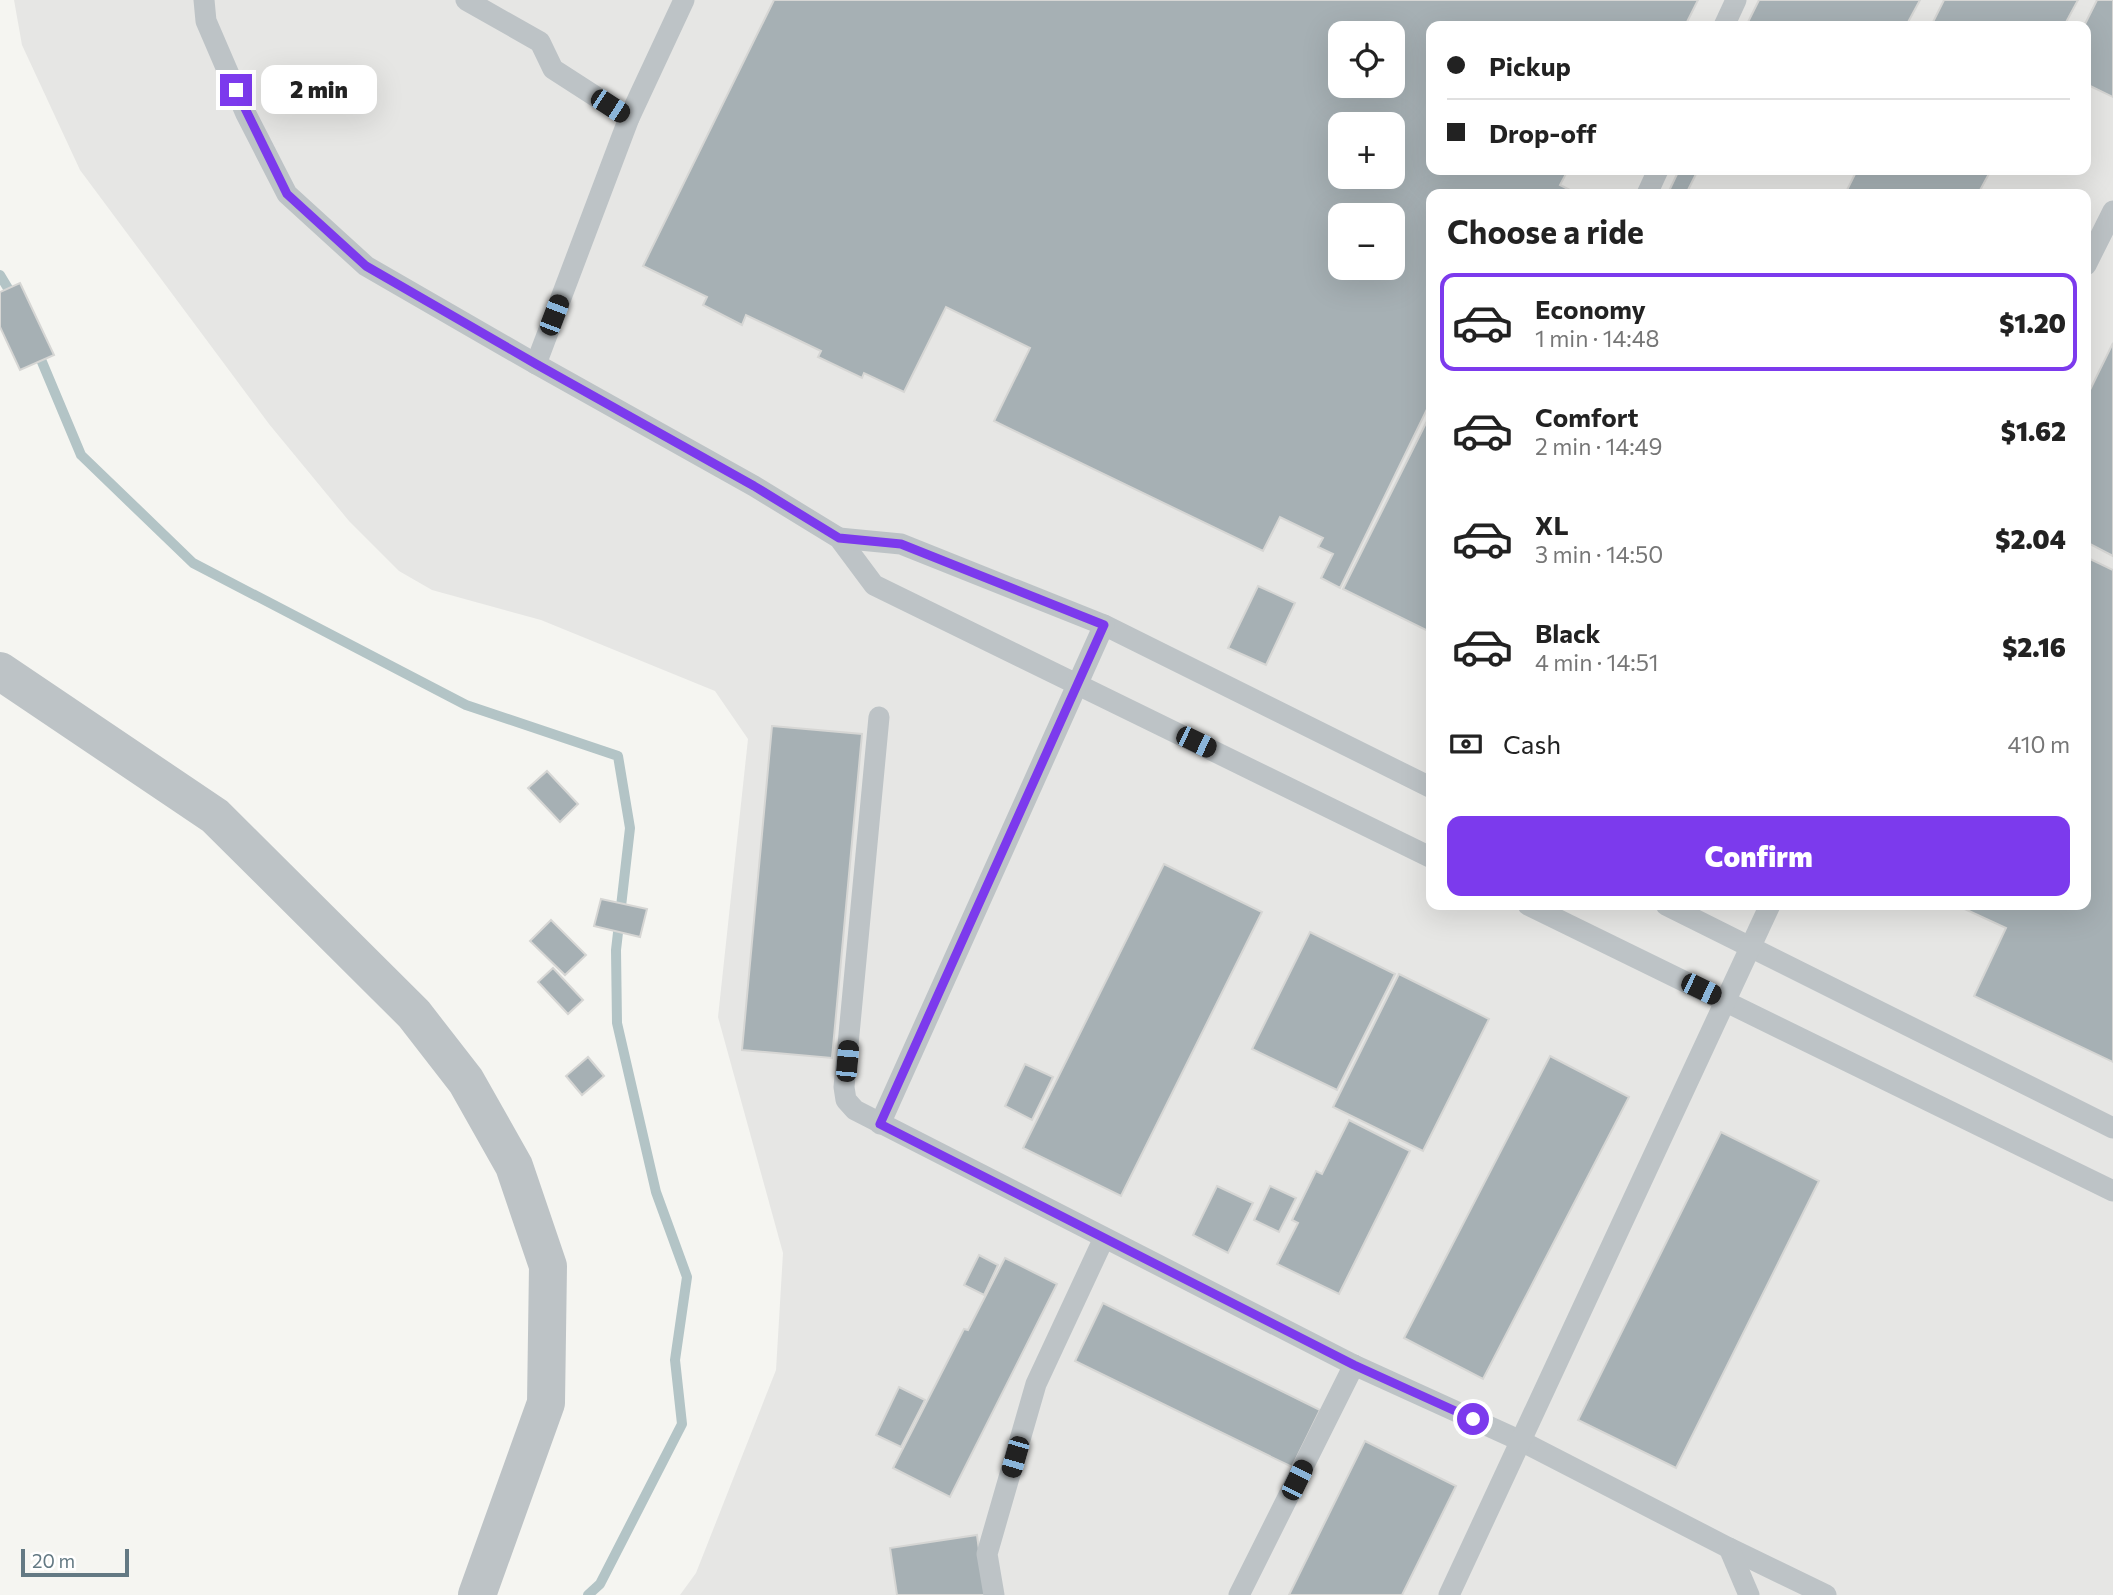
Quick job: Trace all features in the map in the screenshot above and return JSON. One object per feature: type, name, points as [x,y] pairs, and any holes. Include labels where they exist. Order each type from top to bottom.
[{"type":"street","points":[[0,671],[215,816],[414,1014],[466,1081],[514,1166],[548,1266],[546,1403],[477,1595]]},
{"type":"lane","points":[[204,0],[206,21],[211,33],[246,114],[287,194],[366,266],[754,486],[839,538],[874,585],[1426,855]]},
{"type":"lane","points":[[466,0],[540,42],[553,69],[629,118]]},
{"type":"lane","points":[[536,364],[629,118],[684,0]]},
{"type":"lane","points":[[1726,21],[1736,0]]},
{"type":"lane","points":[[2091,255],[2113,211]]},
{"type":"lane","points":[[839,538],[901,544],[1104,625],[1426,785]]},
{"type":"lane","points":[[880,1124],[1104,625]]},
{"type":"lane","points":[[879,716],[844,1087],[846,1100],[855,1110],[1354,1365],[1521,1441],[1826,1595]]},
{"type":"lane","points":[[1538,910],[2113,1191]]},
{"type":"lane","points":[[1449,1595],[1768,910]]},
{"type":"lane","points":[[1693,911],[1749,947],[2113,1128]]},
{"type":"lane","points":[[994,1595],[987,1554],[1036,1384],[1104,1238]]},
{"type":"lane","points":[[1240,1595],[1354,1365]]},
{"type":"lane","points":[[1729,1548],[1749,1595]]},
{"type":"shaded area","points":[[14,0],[2113,0],[2113,1595],[680,1595],[696,1573],[776,1370],[783,1253],[718,1017],[748,739],[715,691],[541,620],[432,590],[399,571],[349,521],[269,424],[80,170],[22,45]]},
{"type":"building","points":[[774,0],[1698,0],[1688,21],[1426,21],[1426,175],[1565,175],[1560,185],[1568,189],[1426,189],[1426,411],[1340,588],[1321,578],[1333,554],[1318,547],[1323,538],[1280,517],[1263,551],[994,421],[1030,348],[946,307],[904,392],[864,373],[862,378],[818,357],[821,351],[746,315],[742,325],[703,305],[707,297],[643,266]]},
{"type":"building","points":[[1759,0],[1920,0],[1909,21],[1748,21]]},
{"type":"building","points":[[1944,0],[2078,0],[2067,21],[1934,21]]},
{"type":"building","points":[[2097,0],[2113,0],[2113,97],[2091,86],[2091,21],[2086,21]]},
{"type":"building","points":[[1677,175],[1696,175],[1688,189],[1670,189]]},
{"type":"building","points":[[1854,175],[1988,175],[1981,189],[1848,189]]},
{"type":"building","points":[[20,283],[54,355],[20,370],[0,327],[0,292]]},
{"type":"building","points":[[2113,343],[2113,556],[2091,545],[2091,388]]},
{"type":"building","points":[[1426,423],[1426,630],[1343,589]]},
{"type":"building","points":[[2091,559],[2113,570],[2113,1062],[1974,996],[2006,928],[1967,910],[2091,910]]},
{"type":"building","points":[[1258,586],[1295,603],[1266,665],[1228,648]]},
{"type":"building","points":[[772,726],[862,734],[832,1058],[742,1050]]},
{"type":"building","points":[[547,771],[578,804],[560,822],[528,788]]},
{"type":"building","points":[[1164,864],[1262,912],[1121,1196],[1023,1148]]},
{"type":"building","points":[[601,899],[647,909],[640,937],[594,926]]},
{"type":"building","points":[[551,920],[586,955],[565,975],[530,941]]},
{"type":"building","points":[[1310,932],[1395,974],[1337,1090],[1252,1049]]},
{"type":"building","points":[[553,968],[583,1000],[568,1014],[538,982]]},
{"type":"building","points":[[1399,974],[1489,1019],[1423,1151],[1333,1107]]},
{"type":"building","points":[[1550,1056],[1629,1097],[1483,1379],[1404,1338]]},
{"type":"building","points":[[588,1057],[604,1076],[582,1095],[566,1076]]},
{"type":"building","points":[[1025,1064],[1053,1077],[1032,1120],[1005,1106]]},
{"type":"building","points":[[1349,1120],[1410,1151],[1339,1294],[1277,1264],[1298,1223],[1292,1220],[1316,1171],[1322,1174]]},
{"type":"building","points":[[1721,1132],[1819,1181],[1676,1468],[1578,1420]]},
{"type":"building","points":[[1217,1186],[1253,1203],[1228,1253],[1193,1235]]},
{"type":"building","points":[[1270,1186],[1296,1198],[1279,1232],[1254,1220]]},
{"type":"building","points":[[979,1255],[998,1265],[984,1295],[964,1285]]},
{"type":"building","points":[[1005,1258],[1057,1284],[950,1497],[893,1468],[964,1329],[968,1330]]},
{"type":"building","points":[[1103,1303],[1320,1410],[1292,1467],[1075,1361]]},
{"type":"building","points":[[899,1387],[925,1400],[901,1447],[876,1435]]},
{"type":"building","points":[[1365,1441],[1456,1486],[1402,1595],[1289,1595]]},
{"type":"building","points":[[977,1535],[985,1595],[897,1595],[890,1548]]},
{"type":"waterway","points":[[0,275],[15,300]]},
{"type":"waterway","points":[[37,350],[81,455],[193,563],[466,705],[618,756],[630,828],[616,950],[617,1023],[656,1192],[687,1277],[675,1360],[682,1424],[600,1584],[588,1595]]},
{"type":"route","points":[[236,90],[287,194],[366,266],[754,486],[839,538],[901,544],[1104,625],[880,1124],[1354,1365],[1473,1419]]}]
